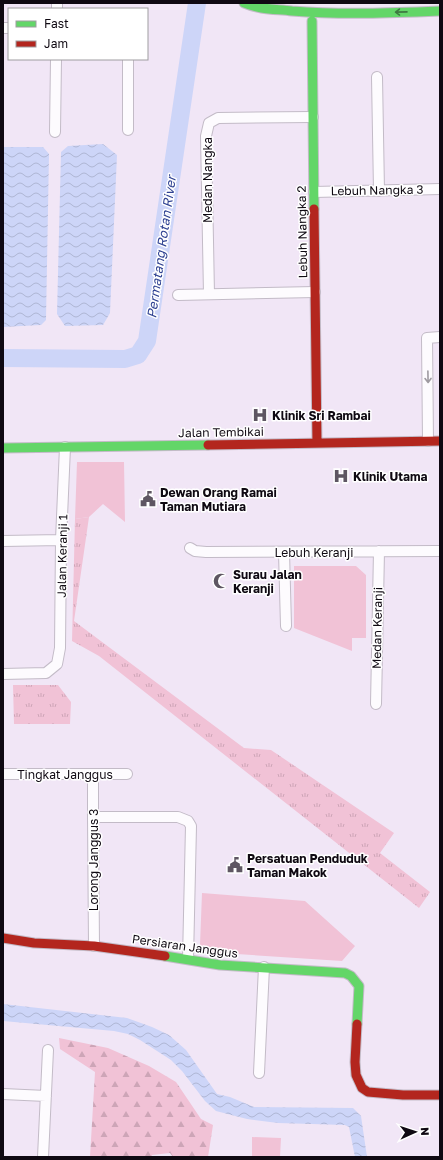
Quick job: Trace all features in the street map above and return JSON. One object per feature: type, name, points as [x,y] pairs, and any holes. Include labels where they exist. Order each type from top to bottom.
[{"type":"street","points":[[244,3],[253,7],[312,12],[385,13],[440,11]]},
{"type":"street","name":"Lebuh Nangka 2","points":[[312,22],[317,443]]},
{"type":"street","points":[[54,132],[56,60]]},
{"type":"street","points":[[128,60],[128,130]]},
{"type":"street","points":[[377,77],[379,191]]},
{"type":"street","name":"Medan Nangka","points":[[210,294],[206,136],[209,123],[218,118],[313,117]]},
{"type":"street","name":"Lebuh Nangka 3","points":[[314,192],[440,189]]},
{"type":"street","points":[[178,295],[315,292]]},
{"type":"street","points":[[428,441],[427,338],[440,338]]},
{"type":"street","name":"Jalan Tembikai","points":[[3,448],[440,441]]},
{"type":"street","name":"Jalan Keranji 1","points":[[3,674],[46,673],[57,664],[60,648],[65,447]]},
{"type":"street","points":[[3,541],[62,540]]},
{"type":"street","name":"Lebuh Keranji","points":[[190,548],[195,551],[206,552],[440,551]]},
{"type":"street","name":"Medan Keranji","points":[[376,704],[379,551]]},
{"type":"street","points":[[284,552],[286,626]]},
{"type":"street","name":"Tingkat Janggus","points":[[3,774],[127,774]]},
{"type":"street","name":"Lorong Janggus 3","points":[[93,774],[94,946]]},
{"type":"street","points":[[93,817],[178,817],[188,821],[191,826],[188,959]]},
{"type":"street","name":"Persiaran Janggus","points":[[3,938],[34,943],[94,946],[220,965],[345,973],[351,976],[359,986],[355,1062],[356,1075],[362,1088],[368,1092],[440,1096]]},
{"type":"street","points":[[259,1073],[264,967]]},
{"type":"street","points":[[43,1157],[48,1050]]},
{"type":"street","points":[[3,1094],[46,1096]]},
{"type":"green space","points":[[77,462],[124,462],[125,522],[103,504],[89,517],[75,519]]},
{"type":"green space","points":[[89,517],[74,621],[244,748],[271,750],[394,833],[380,853],[430,892],[419,908],[99,656],[72,641],[75,519]]},
{"type":"green space","points":[[294,566],[356,566],[366,575],[366,638],[352,638],[352,651],[294,628]]},
{"type":"green space","points":[[13,685],[58,685],[71,702],[70,724],[14,724]]},
{"type":"green space","points":[[202,893],[305,901],[355,946],[342,961],[206,952],[200,945]]},
{"type":"green space","points":[[59,1038],[108,1048],[149,1066],[176,1082],[201,1119],[213,1125],[208,1157],[173,1157],[170,1153],[152,1155],[152,1157],[90,1157],[95,1072],[60,1049]]},
{"type":"green space","points":[[252,1137],[281,1138],[280,1157],[252,1157]]},
{"type":"water","points":[[103,144],[117,155],[110,313],[103,325],[65,326],[57,314],[61,152],[68,146]]},
{"type":"water","points":[[3,147],[43,147],[49,154],[46,320],[41,325],[3,327]]},
{"type":"water","points":[[3,1004],[127,1018],[152,1027],[169,1035],[186,1050],[217,1094],[230,1097],[254,1107],[353,1108],[361,1116],[367,1157],[355,1157],[349,1127],[345,1125],[278,1123],[247,1119],[216,1111],[205,1101],[182,1071],[171,1060],[140,1040],[128,1034],[114,1031],[3,1021]]},
{"type":"waterway","name":"Permatang Rotan River","points":[[3,358],[125,359],[138,355],[147,341],[197,3]]},
{"type":"traffic: fast","points":[[244,3],[262,8],[329,13],[440,11]]},
{"type":"traffic: fast","points":[[312,21],[314,209]]},
{"type":"traffic: fast","points":[[3,448],[208,445]]},
{"type":"traffic: fast","points":[[165,956],[220,965],[345,973],[351,976],[359,986],[357,1024]]},
{"type":"traffic: jam","points":[[314,209],[317,443]]},
{"type":"traffic: jam","points":[[208,445],[440,441]]},
{"type":"traffic: jam","points":[[3,938],[34,943],[94,946],[165,956]]},
{"type":"traffic: jam","points":[[357,1024],[355,1062],[356,1075],[362,1088],[368,1092],[403,1095],[440,1095]]},
{"type":"place","name":"Klinik Sri Rambai","points":[[260,415]]},
{"type":"place","name":"Klinik Utama","points":[[341,476]]},
{"type":"place","name":"Dewan Orang Ramai Taman Mutiara","points":[[148,499]]},
{"type":"place","name":"Surau Jalan Keranji","points":[[221,581]]},
{"type":"place","name":"Persatuan Penduduk Taman Makok","points":[[235,865]]}]
